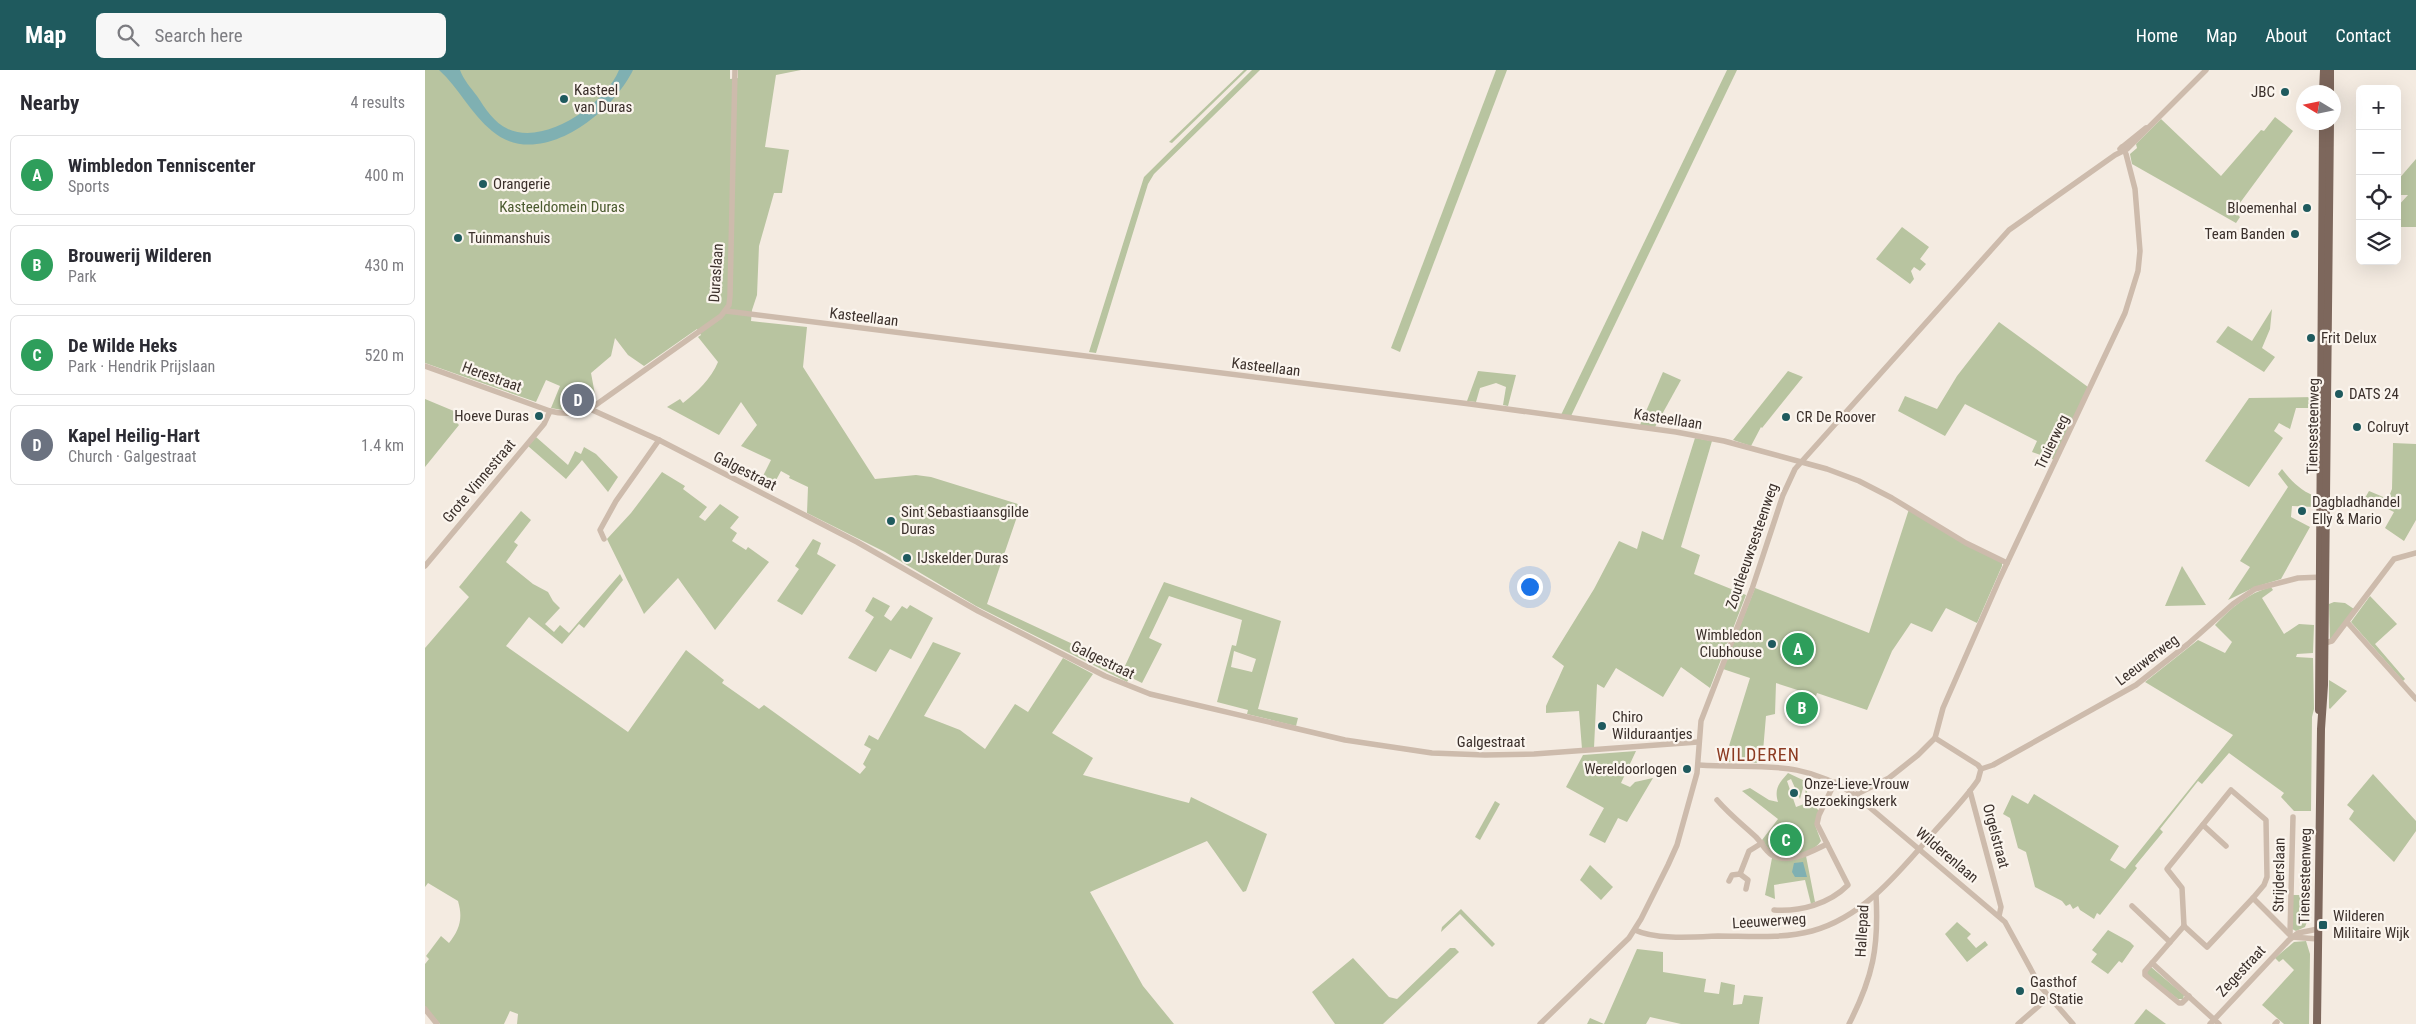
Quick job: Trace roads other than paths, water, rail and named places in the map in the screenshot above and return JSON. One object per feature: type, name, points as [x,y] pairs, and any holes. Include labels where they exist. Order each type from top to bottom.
[{"type":"main road","points":[[2323,85],[2324,70]]},
{"type":"main road","points":[[2330,70],[2330,85]]},
{"type":"main road","name":"Tiensesteenweg","points":[[2322,576],[2323,130]]},
{"type":"main road","name":"Tiensesteenweg","points":[[2317,1024],[2330,130]]},
{"type":"street","name":"Duraslaan","points":[[590,409],[726,311],[730,296],[735,70]]},
{"type":"street","name":"Zoutleeuwsesteenweg","points":[[1540,1024],[1620,947],[1635,930],[1677,845],[1699,765],[1698,742],[1705,710],[1751,590],[1785,489],[1800,462],[2009,230],[2123,149],[2152,124],[2206,70]]},
{"type":"street","name":"Truierweg","points":[[1935,738],[1943,708],[2007,563],[2060,455],[2122,321],[2134,287],[2140,251],[2135,189],[2123,149]]},
{"type":"street","name":"Kasteellaan","points":[[726,311],[1470,404],[1676,432],[1731,443],[1843,475],[1875,489],[1967,543],[2007,563]]},
{"type":"street","name":"Herestraat","points":[[425,366],[550,411]]},
{"type":"street","points":[[550,411],[569,414],[590,409]]},
{"type":"street","name":"Galgestraat","points":[[590,409],[659,440],[857,542],[1006,625],[1105,676],[1150,694],[1345,740],[1433,753],[1525,755],[1698,742]]},
{"type":"street","name":"Grote Vinnestraat","points":[[425,566],[544,424],[550,411]]},
{"type":"street","points":[[604,539],[600,530],[616,501],[659,440]]},
{"type":"street","points":[[2321,644],[2332,641],[2394,559],[2416,553]]},
{"type":"street","name":"Leeuwerweg","points":[[1981,770],[2062,725],[2120,696],[2188,644],[2233,604],[2255,589],[2298,578],[2322,576]]},
{"type":"street","points":[[2347,622],[2416,699]]},
{"type":"street","points":[[1855,795],[1889,778],[1918,755],[1935,738],[1973,761],[1981,770]]},
{"type":"street","name":"Wilderenlaan","points":[[1699,765],[1752,764],[1781,767],[1805,772],[1835,782],[1855,795],[1999,916],[2011,929],[2033,974],[2048,998],[2073,1024]]},
{"type":"street","name":"Orgelstraat","points":[[1981,770],[1978,780],[1970,792],[2001,907],[1999,916]]},
{"type":"street","points":[[1773,910],[1804,908],[1829,898],[1848,885],[1817,820],[1835,782]]},
{"type":"street","name":"Strijderslaan","points":[[2184,926],[2183,888],[2167,869],[2231,790],[2266,820],[2267,878],[2264,885],[2253,898]]},
{"type":"street","name":"Leeuwerweg","points":[[1635,930],[1643,933],[1675,936],[1801,934],[1820,929],[1842,919],[1876,895],[1970,792]]},
{"type":"street","points":[[1717,800],[1731,817],[1761,843],[1771,855],[1783,858],[1801,856],[1827,844]]},
{"type":"street","name":"Strijderslaan","points":[[2291,935],[2293,817]]},
{"type":"street","points":[[2203,825],[2226,846]]},
{"type":"street","points":[[1740,874],[1749,851],[1761,843]]},
{"type":"street","points":[[1729,881],[1732,875],[1740,874],[1748,880],[1746,889]]},
{"type":"street","name":"Hallepad","points":[[1849,1024],[1871,976],[1875,958],[1876,895]]},
{"type":"street","points":[[2189,996],[2182,1003],[2179,1003],[2145,975],[2145,971],[2184,926],[2207,948],[2253,898],[2291,935],[2318,939]]},
{"type":"street","points":[[2132,906],[2170,942]]},
{"type":"street","name":"Zegestraat","points":[[2214,1023],[2291,935],[2318,929]]},
{"type":"street","points":[[2152,963],[2189,996],[2214,1023]]},
{"type":"street","points":[[2018,1024],[2048,998]]},
{"type":"street","points":[[425,1010],[437,1024]]},
{"type":"water","points":[[439,70],[460,70],[467,83],[494,119],[508,129],[523,133],[539,132],[573,119],[601,96],[612,83],[619,70],[633,70],[623,87],[609,104],[592,119],[572,132],[552,141],[531,145],[511,142],[492,131]]},
{"type":"water","points":[[1803,862],[1807,877],[1795,877],[1792,872],[1794,863]]},
{"type":"place","name":"JBC","points":[[2285,92]]},
{"type":"place","name":"Kasteel van Duras","points":[[564,99]]},
{"type":"place","name":"Orangerie","points":[[483,184]]},
{"type":"place","name":"Bloemenhal","points":[[2307,208]]},
{"type":"place","name":"Team Banden","points":[[2295,234]]},
{"type":"place","name":"Tuinmanshuis","points":[[458,238]]},
{"type":"place","name":"Frit Delux","points":[[2311,338]]},
{"type":"place","name":"DATS 24","points":[[2339,394]]},
{"type":"place","name":"Kapel Heilig-Hart","points":[[578,400]]},
{"type":"place","name":"Hoeve Duras","points":[[539,416]]},
{"type":"place","name":"CR De Roover","points":[[1786,417]]},
{"type":"place","name":"Colruyt","points":[[2357,427]]},
{"type":"place","name":"Dagbladhandel Elly & Mario","points":[[2302,511]]},
{"type":"place","name":"Sint Sebastiaansgilde Duras","points":[[891,521]]},
{"type":"place","name":"IJskelder Duras","points":[[907,558]]},
{"type":"place","name":"Wimbledon Clubhouse","points":[[1772,644]]},
{"type":"place","name":"Wimbledon Tenniscenter","points":[[1798,649]]},
{"type":"place","name":"Brouwerij Wilderen","points":[[1802,708]]},
{"type":"place","name":"Chiro Wilduraantjes","points":[[1602,726]]},
{"type":"place","name":"Wereldoorlogen","points":[[1687,769]]},
{"type":"place","name":"Onze-Lieve-Vrouw Bezoekingskerk","points":[[1794,793]]},
{"type":"place","name":"De Wilde Heks","points":[[1786,840]]},
{"type":"place","name":"Wilderen Militaire Wijk","points":[[2323,925]]},
{"type":"place","name":"Gasthof De Statie","points":[[2020,991]]},
{"type":"district","name":"WILDEREN","points":[[1758,754]]},
{"type":"park label","name":"Kasteeldomein Duras","points":[[562,207]]}]
